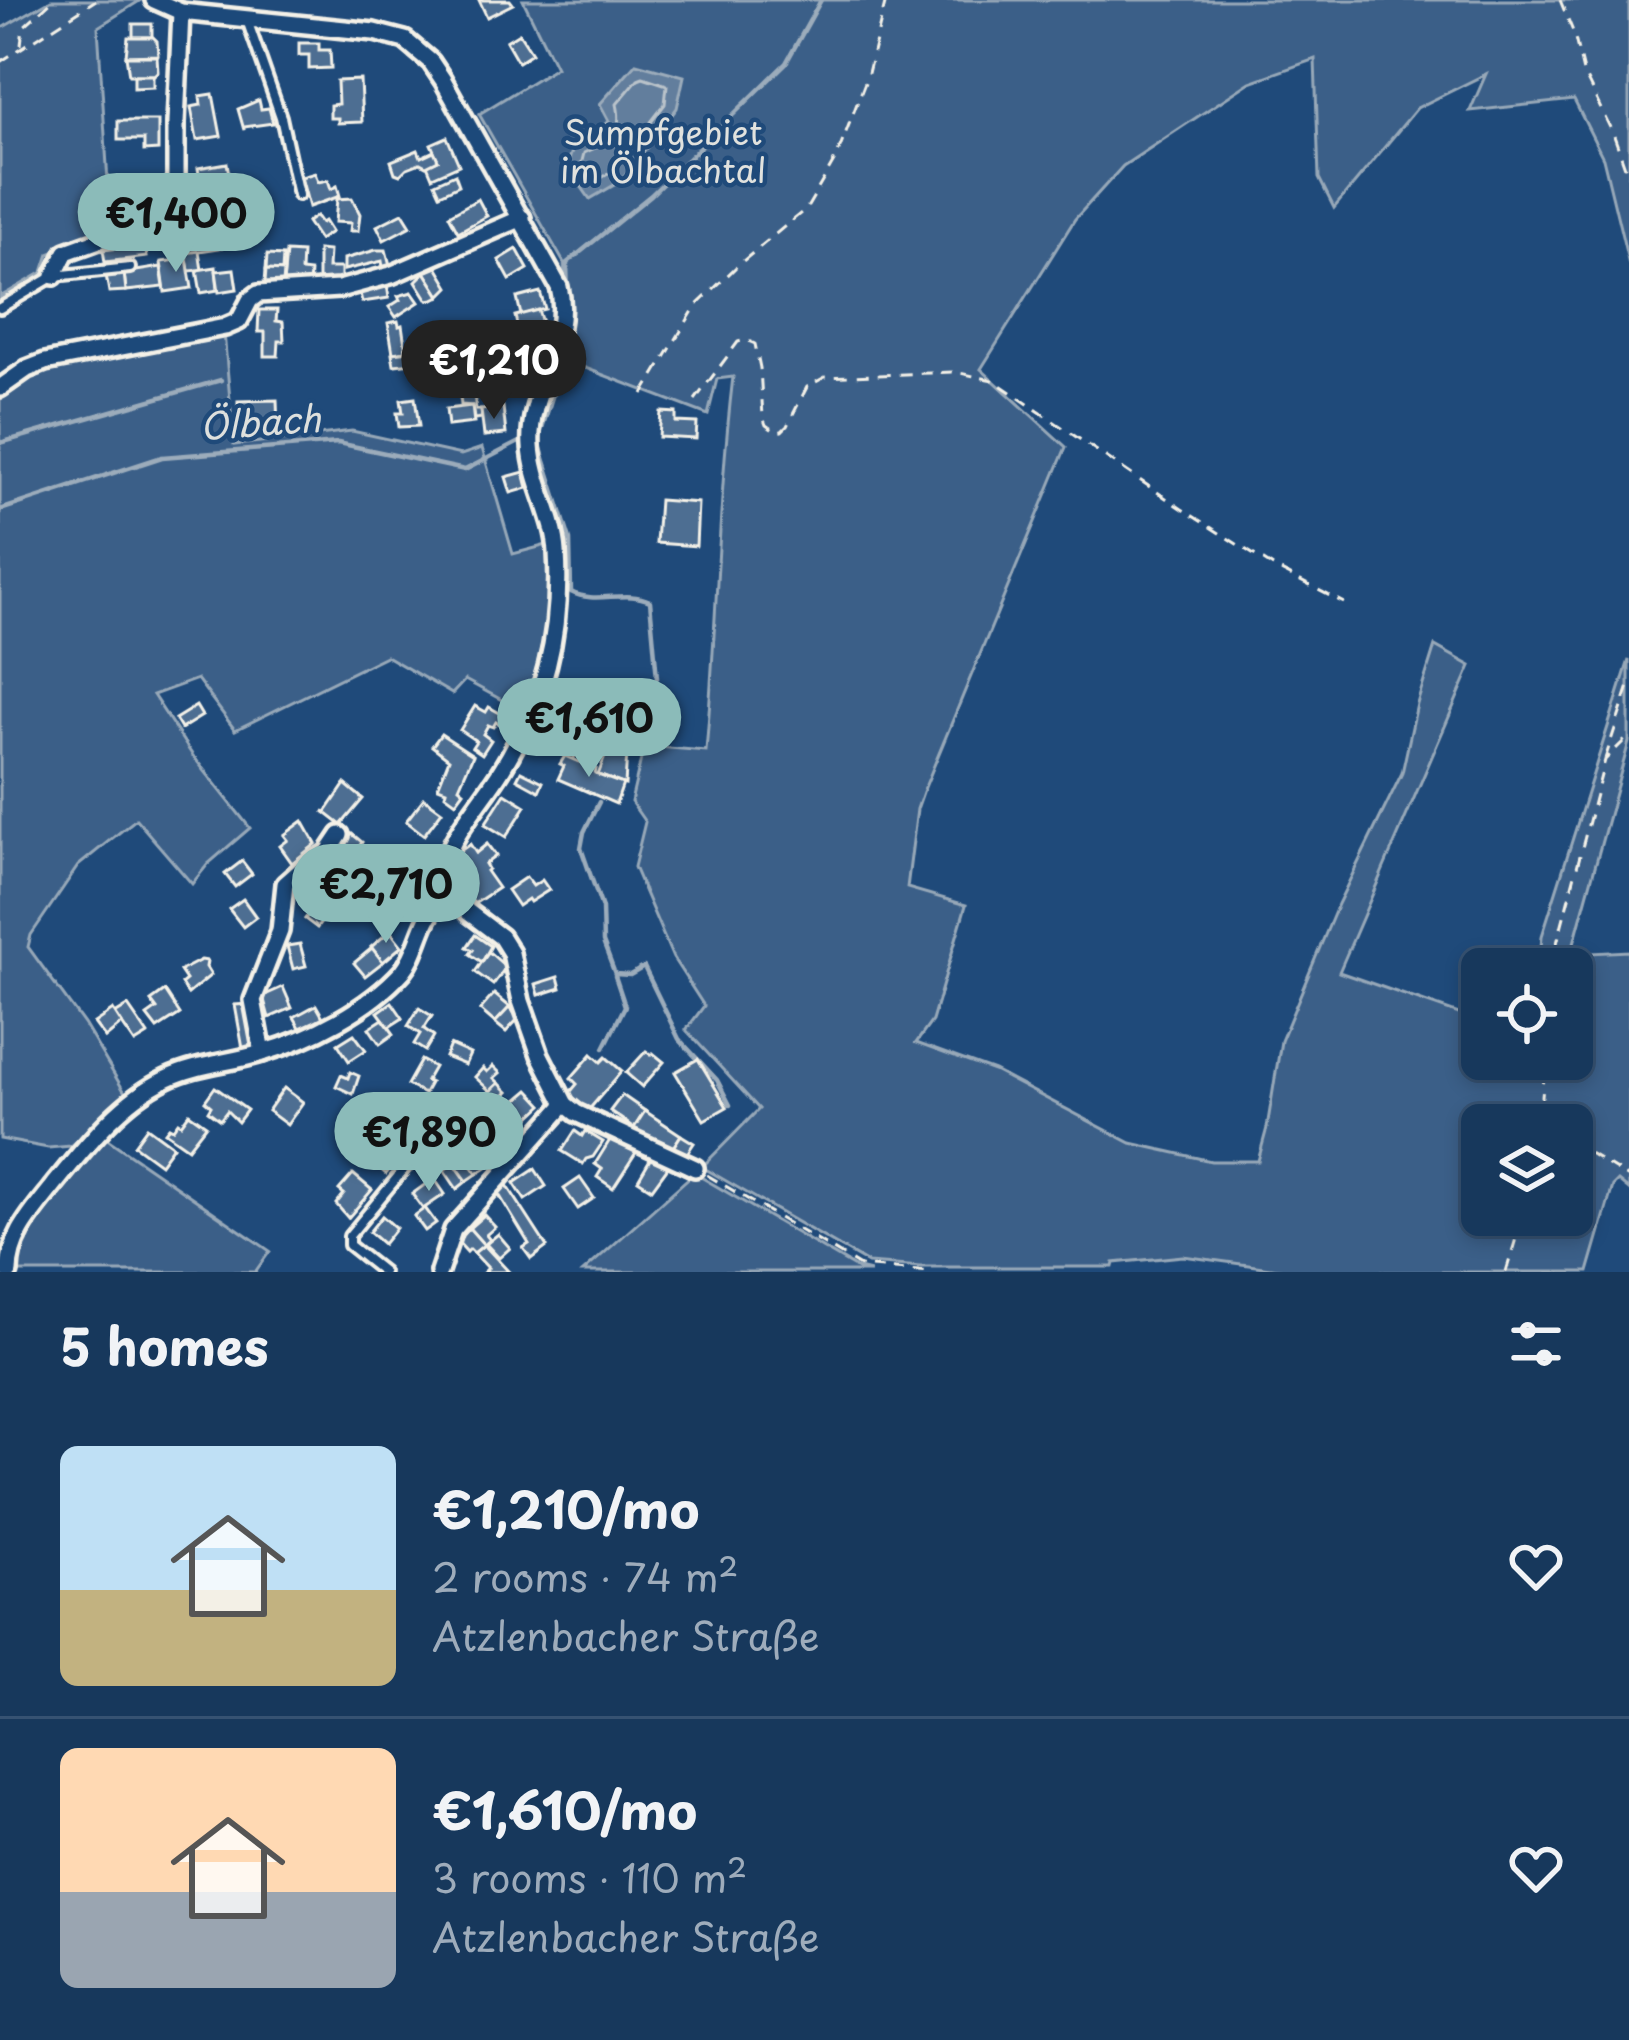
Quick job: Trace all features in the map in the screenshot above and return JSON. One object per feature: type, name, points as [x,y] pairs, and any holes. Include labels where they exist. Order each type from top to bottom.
[{"type":"street","points":[[9,1272],[15,1238],[27,1219],[76,1158],[134,1099],[199,1066],[262,1053],[318,1030],[361,1006],[402,972],[445,887],[447,855],[535,709],[552,652],[556,543],[531,455],[530,434],[562,298],[443,80],[416,46],[405,40],[374,32],[182,12],[154,0]]},
{"type":"street","points":[[54,276],[66,252],[176,212],[182,12]]},
{"type":"street","points":[[0,388],[45,362],[225,326],[238,321],[258,294],[339,289],[392,275],[522,218]]},
{"type":"street","points":[[262,1053],[253,1000],[280,931],[285,884],[328,853],[340,835]]},
{"type":"street","points":[[445,887],[501,937],[511,953],[540,1055],[565,1104],[575,1113],[695,1168]]},
{"type":"street","points":[[439,1272],[453,1230],[565,1104]]},
{"type":"lane","points":[[248,20],[281,118],[298,195]]},
{"type":"lane","points":[[0,308],[54,276],[130,268]]},
{"type":"lane","points":[[503,349],[548,362]]},
{"type":"lane","points":[[383,1272],[349,1245],[349,1236],[419,1151]]},
{"type":"path","points":[[20,48],[23,27],[52,0]]},
{"type":"path","points":[[0,62],[97,0]]},
{"type":"path","points":[[643,394],[695,306],[807,208],[837,156],[866,77],[886,0]]},
{"type":"path","points":[[1559,0],[1583,71],[1629,178]]},
{"type":"path","points":[[695,400],[738,342],[746,340],[754,344],[760,368],[763,417],[776,432],[787,426],[807,387],[824,377],[955,372],[993,380],[1255,555],[1344,603]]},
{"type":"path","points":[[1556,948],[1629,686]]},
{"type":"path","points":[[1605,760],[1629,736]]},
{"type":"path","points":[[1593,1155],[1629,1178]]},
{"type":"path","points":[[695,1168],[860,1266],[928,1272]]},
{"type":"path","points":[[1506,1272],[1517,1236]]},
{"type":"green space","points":[[51,0],[141,0],[98,27],[109,197],[166,189],[169,208],[49,254],[43,272],[0,297],[0,29]]},
{"type":"green space","name":"Sumpfgebiet im Ölbachtal","points":[[523,0],[1629,0],[1629,265],[1603,158],[1574,100],[1470,111],[1486,74],[1417,108],[1334,208],[1319,178],[1315,59],[1250,82],[1123,166],[1075,219],[981,369],[1066,447],[923,792],[907,888],[966,905],[932,1021],[916,1043],[994,1071],[1131,1143],[1211,1161],[1258,1161],[1281,1041],[1338,904],[1402,773],[1435,646],[1471,666],[1339,972],[1461,1015],[1461,1080],[1593,1080],[1593,953],[1629,951],[1629,1190],[1618,1181],[1613,1186],[1588,1272],[1300,1272],[1183,1256],[1114,1263],[1113,1267],[868,1263],[702,1167],[759,1109],[686,1030],[704,1006],[673,958],[634,867],[645,822],[631,802],[644,746],[706,751],[733,377],[717,379],[708,415],[572,363],[564,263],[479,114],[556,67]]},
{"type":"green space","points":[[223,321],[234,445],[352,431],[461,455],[482,448],[513,554],[547,545],[547,609],[536,671],[524,712],[465,680],[452,694],[386,656],[235,730],[197,679],[153,695],[193,756],[250,828],[192,884],[136,819],[78,866],[31,935],[28,947],[84,1024],[127,1096],[71,1146],[48,1148],[0,1139],[0,384],[30,363]]},
{"type":"green space","points":[[1629,660],[1629,742],[1573,948],[1541,948]]},
{"type":"green space","points":[[103,1136],[270,1251],[255,1272],[15,1272],[22,1240]]},
{"type":"green space","points":[[694,1173],[858,1269],[870,1272],[583,1272]]},
{"type":"water","points":[[636,63],[684,76],[677,108],[621,181],[590,199],[567,166],[576,139],[594,137],[609,121],[600,104]]},
{"type":"building","points":[[479,0],[510,0],[513,4],[487,17]]},
{"type":"building","points":[[133,24],[152,24],[152,37],[133,37]]},
{"type":"building","points":[[519,33],[532,53],[518,62],[506,41]]},
{"type":"building","points":[[128,37],[153,37],[158,55],[126,56]]},
{"type":"building","points":[[299,43],[319,43],[319,50],[330,50],[331,68],[309,69],[309,55],[299,55]]},
{"type":"building","points":[[126,56],[157,56],[158,71],[129,75]]},
{"type":"building","points":[[134,75],[153,75],[153,87],[134,88]]},
{"type":"building","points":[[360,80],[362,122],[338,123],[338,118],[330,118],[330,105],[338,104],[337,81]]},
{"type":"building","points":[[213,94],[221,136],[197,140],[191,107],[201,105],[200,96]]},
{"type":"building","points":[[259,100],[261,109],[269,108],[273,123],[244,130],[238,109]]},
{"type":"building","points":[[118,121],[158,121],[158,150],[144,151],[144,140],[118,140]]},
{"type":"building","points":[[447,137],[459,165],[432,177],[427,165],[438,160],[431,144]]},
{"type":"building","points":[[418,150],[421,157],[434,151],[438,160],[395,173],[391,161]]},
{"type":"building","points":[[227,163],[232,191],[215,195],[212,179],[200,181],[198,168]]},
{"type":"building","points":[[315,173],[318,182],[328,180],[331,189],[337,186],[340,196],[309,207],[301,177]]},
{"type":"building","points":[[455,174],[459,185],[440,194],[435,183]]},
{"type":"building","points":[[352,198],[360,214],[358,231],[350,231],[351,223],[335,222],[337,199]]},
{"type":"building","points":[[478,199],[487,216],[458,232],[449,215]]},
{"type":"building","points":[[403,213],[411,226],[384,240],[377,226]]},
{"type":"building","points":[[249,216],[252,243],[186,253],[182,225]]},
{"type":"building","points":[[316,216],[331,232],[319,240],[307,222]]},
{"type":"building","points":[[145,245],[147,257],[105,262],[103,250]]},
{"type":"building","points":[[517,249],[528,269],[510,280],[499,260]]},
{"type":"building","points":[[318,250],[329,251],[328,268],[341,268],[341,284],[318,286]]},
{"type":"building","points":[[386,250],[390,265],[383,267],[382,261],[344,270],[344,259]]},
{"type":"building","points":[[199,251],[202,270],[189,271],[186,253]]},
{"type":"building","points":[[286,252],[302,253],[301,271],[310,272],[309,285],[283,284]]},
{"type":"building","points":[[267,255],[283,256],[282,271],[266,270]]},
{"type":"building","points":[[187,259],[192,288],[165,292],[161,262]]},
{"type":"building","points":[[161,267],[164,287],[126,291],[124,273]]},
{"type":"building","points":[[216,267],[218,290],[201,293],[197,270]]},
{"type":"building","points":[[437,267],[449,287],[440,296],[425,272]]},
{"type":"building","points":[[234,269],[237,289],[219,292],[216,271]]},
{"type":"building","points":[[266,270],[284,271],[283,284],[265,283]]},
{"type":"building","points":[[425,272],[440,296],[434,299],[428,300],[416,281]]},
{"type":"building","points":[[124,273],[126,291],[109,292],[106,275]]},
{"type":"building","points":[[387,284],[389,298],[362,302],[359,289]]},
{"type":"building","points":[[412,292],[419,302],[396,317],[389,307],[400,300],[398,296]]},
{"type":"building","points":[[540,292],[545,309],[521,315],[517,298]]},
{"type":"building","points":[[259,310],[277,310],[276,321],[283,322],[284,341],[279,341],[278,356],[265,356],[265,332],[258,332]]},
{"type":"building","points":[[538,310],[543,326],[519,333],[515,316]]},
{"type":"building","points":[[398,321],[406,351],[393,353],[388,323]]},
{"type":"building","points":[[411,351],[413,363],[394,365],[392,353]]},
{"type":"building","points":[[516,357],[517,378],[483,380],[482,359]]},
{"type":"building","points":[[474,395],[482,418],[474,419],[472,406],[461,405],[460,397]]},
{"type":"building","points":[[415,398],[419,426],[399,427],[401,400]]},
{"type":"building","points":[[277,400],[278,429],[238,431],[238,401]]},
{"type":"building","points":[[472,406],[474,423],[448,426],[446,409]]},
{"type":"building","points":[[503,407],[506,434],[484,436],[481,410]]},
{"type":"building","points":[[661,412],[676,413],[676,422],[697,423],[696,439],[659,437]]},
{"type":"building","points":[[524,472],[528,488],[511,493],[506,477]]},
{"type":"building","points":[[659,500],[698,503],[696,546],[656,543]]},
{"type":"building","points":[[196,706],[202,716],[181,729],[175,719]]},
{"type":"building","points":[[475,706],[505,716],[500,724],[488,725],[483,734],[491,740],[482,754],[472,747],[476,741],[460,730]]},
{"type":"building","points":[[558,726],[584,739],[573,760],[547,747]]},
{"type":"building","points":[[614,731],[626,736],[624,751],[609,746]]},
{"type":"building","points":[[441,734],[473,755],[459,787],[464,791],[456,802],[438,787],[449,759],[432,746]]},
{"type":"building","points":[[609,746],[627,752],[625,785],[598,775]]},
{"type":"building","points":[[565,756],[623,784],[616,804],[558,779]]},
{"type":"building","points":[[521,771],[543,782],[539,791],[517,779]]},
{"type":"building","points":[[345,784],[363,799],[341,825],[323,811]]},
{"type":"building","points":[[505,793],[526,806],[506,837],[485,824]]},
{"type":"building","points":[[424,798],[442,811],[424,835],[406,821]]},
{"type":"building","points":[[303,821],[316,844],[292,863],[280,846],[288,840],[284,835]]},
{"type":"building","points":[[352,834],[362,842],[340,879],[327,870]]},
{"type":"building","points":[[470,844],[476,853],[487,844],[496,856],[485,864],[498,888],[471,906],[458,888],[470,879],[453,856]]},
{"type":"building","points":[[421,852],[437,869],[417,895],[424,900],[417,910],[410,904],[395,922],[386,914],[391,908],[382,901],[397,883],[405,890],[421,870],[412,864]]},
{"type":"building","points":[[242,861],[252,874],[235,887],[225,874]]},
{"type":"building","points":[[526,877],[533,886],[542,880],[549,890],[518,906],[507,890]]},
{"type":"building","points":[[298,878],[307,885],[312,879],[339,899],[317,928],[305,919],[314,907],[290,890]]},
{"type":"building","points":[[243,899],[256,917],[243,927],[229,909]]},
{"type":"building","points":[[390,931],[402,946],[383,962],[371,947]]},
{"type":"building","points":[[475,935],[491,946],[482,962],[467,947]]},
{"type":"building","points":[[300,944],[306,966],[293,969],[287,946]]},
{"type":"building","points":[[372,948],[383,962],[365,976],[354,963]]},
{"type":"building","points":[[489,952],[506,967],[493,985],[475,972]]},
{"type":"building","points":[[207,961],[211,975],[188,994],[180,971]]},
{"type":"building","points":[[558,977],[561,988],[539,995],[536,984]]},
{"type":"building","points":[[283,987],[292,1008],[269,1018],[263,996]]},
{"type":"building","points":[[165,991],[180,1014],[157,1029],[147,1016],[157,1009],[151,1001]]},
{"type":"building","points":[[494,994],[510,1007],[495,1023],[480,1010]]},
{"type":"building","points":[[392,1002],[403,1018],[389,1027],[378,1012]]},
{"type":"building","points":[[249,1004],[255,1047],[243,1049],[235,1005]]},
{"type":"building","points":[[316,1005],[324,1019],[302,1031],[294,1017]]},
{"type":"building","points":[[128,1006],[148,1035],[135,1043],[115,1014]]},
{"type":"building","points":[[510,1007],[518,1019],[506,1032],[495,1023]]},
{"type":"building","points":[[419,1008],[432,1016],[424,1029],[434,1036],[425,1051],[414,1044],[420,1034],[408,1026]]},
{"type":"building","points":[[113,1010],[122,1024],[105,1038],[94,1023]]},
{"type":"building","points":[[383,1019],[394,1034],[380,1044],[369,1028]]},
{"type":"building","points":[[354,1034],[366,1050],[349,1061],[338,1044]]},
{"type":"building","points":[[450,1045],[470,1054],[465,1065],[445,1057]]},
{"type":"building","points":[[646,1051],[664,1062],[642,1087],[626,1073]]},
{"type":"building","points":[[592,1054],[601,1062],[606,1057],[622,1071],[586,1113],[567,1096],[577,1084],[571,1078]]},
{"type":"building","points":[[698,1059],[727,1107],[704,1120],[675,1072]]},
{"type":"building","points":[[421,1060],[434,1067],[424,1094],[407,1085]]},
{"type":"building","points":[[493,1066],[500,1073],[494,1078],[499,1083],[490,1091],[475,1077]]},
{"type":"building","points":[[350,1072],[359,1076],[353,1094],[336,1086],[341,1075],[348,1078]]},
{"type":"building","points":[[499,1083],[508,1092],[491,1109],[482,1100]]},
{"type":"building","points":[[215,1087],[247,1110],[238,1122],[227,1111],[220,1120],[208,1111],[211,1106],[205,1101]]},
{"type":"building","points":[[284,1088],[303,1102],[287,1125],[268,1111]]},
{"type":"building","points":[[529,1090],[543,1105],[530,1117],[516,1101]]},
{"type":"building","points":[[622,1095],[645,1111],[634,1128],[610,1111]]},
{"type":"building","points":[[645,1111],[681,1135],[670,1152],[634,1128]]},
{"type":"building","points":[[189,1113],[206,1125],[188,1148],[165,1132],[181,1124]]},
{"type":"building","points":[[383,1123],[410,1146],[386,1174],[374,1164],[388,1146],[373,1134]]},
{"type":"building","points":[[147,1127],[173,1146],[160,1164],[134,1145]]},
{"type":"building","points":[[575,1131],[582,1136],[585,1131],[603,1142],[583,1164],[562,1151]]},
{"type":"building","points":[[613,1135],[637,1151],[613,1188],[597,1177],[602,1169],[595,1164]]},
{"type":"building","points":[[681,1135],[694,1143],[684,1158],[670,1152]]},
{"type":"building","points":[[474,1148],[488,1167],[477,1174],[464,1155]]},
{"type":"building","points":[[462,1153],[477,1174],[467,1181],[452,1160]]},
{"type":"building","points":[[652,1156],[668,1167],[652,1189],[638,1180]]},
{"type":"building","points":[[454,1163],[467,1181],[457,1189],[444,1170]]},
{"type":"building","points":[[535,1169],[546,1186],[525,1200],[514,1183]]},
{"type":"building","points":[[353,1174],[372,1190],[348,1218],[336,1204],[344,1194],[339,1190]]},
{"type":"building","points":[[434,1178],[445,1194],[423,1209],[412,1194]]},
{"type":"building","points":[[580,1178],[594,1198],[578,1209],[564,1189]]},
{"type":"building","points":[[505,1182],[547,1247],[531,1259],[523,1248],[529,1244],[495,1188]]},
{"type":"building","points":[[425,1208],[436,1223],[425,1231],[414,1216]]},
{"type":"building","points":[[484,1215],[495,1227],[484,1245],[469,1228]]},
{"type":"building","points":[[382,1216],[396,1228],[383,1244],[369,1232]]},
{"type":"building","points":[[469,1228],[484,1245],[474,1253],[456,1240]]},
{"type":"building","points":[[498,1234],[510,1248],[499,1258],[486,1244]]},
{"type":"building","points":[[484,1245],[509,1272],[484,1272],[488,1268],[474,1253]]},
{"type":"waterway","name":"Ölbach","points":[[568,296],[567,263],[651,195],[786,63],[821,0]]},
{"type":"waterway","points":[[568,313],[567,351],[537,436],[570,540],[571,592],[650,601],[657,678],[629,726]]},
{"type":"waterway","points":[[0,443],[221,380]]},
{"type":"waterway","name":"Ölbach","points":[[0,510],[162,457],[338,443],[465,470],[521,441]]},
{"type":"waterway","points":[[599,802],[581,848],[602,908],[603,942],[615,974],[630,975],[644,967],[679,1039],[717,1080],[730,1105]]},
{"type":"waterway","points":[[604,1048],[625,1006],[615,976]]}]
